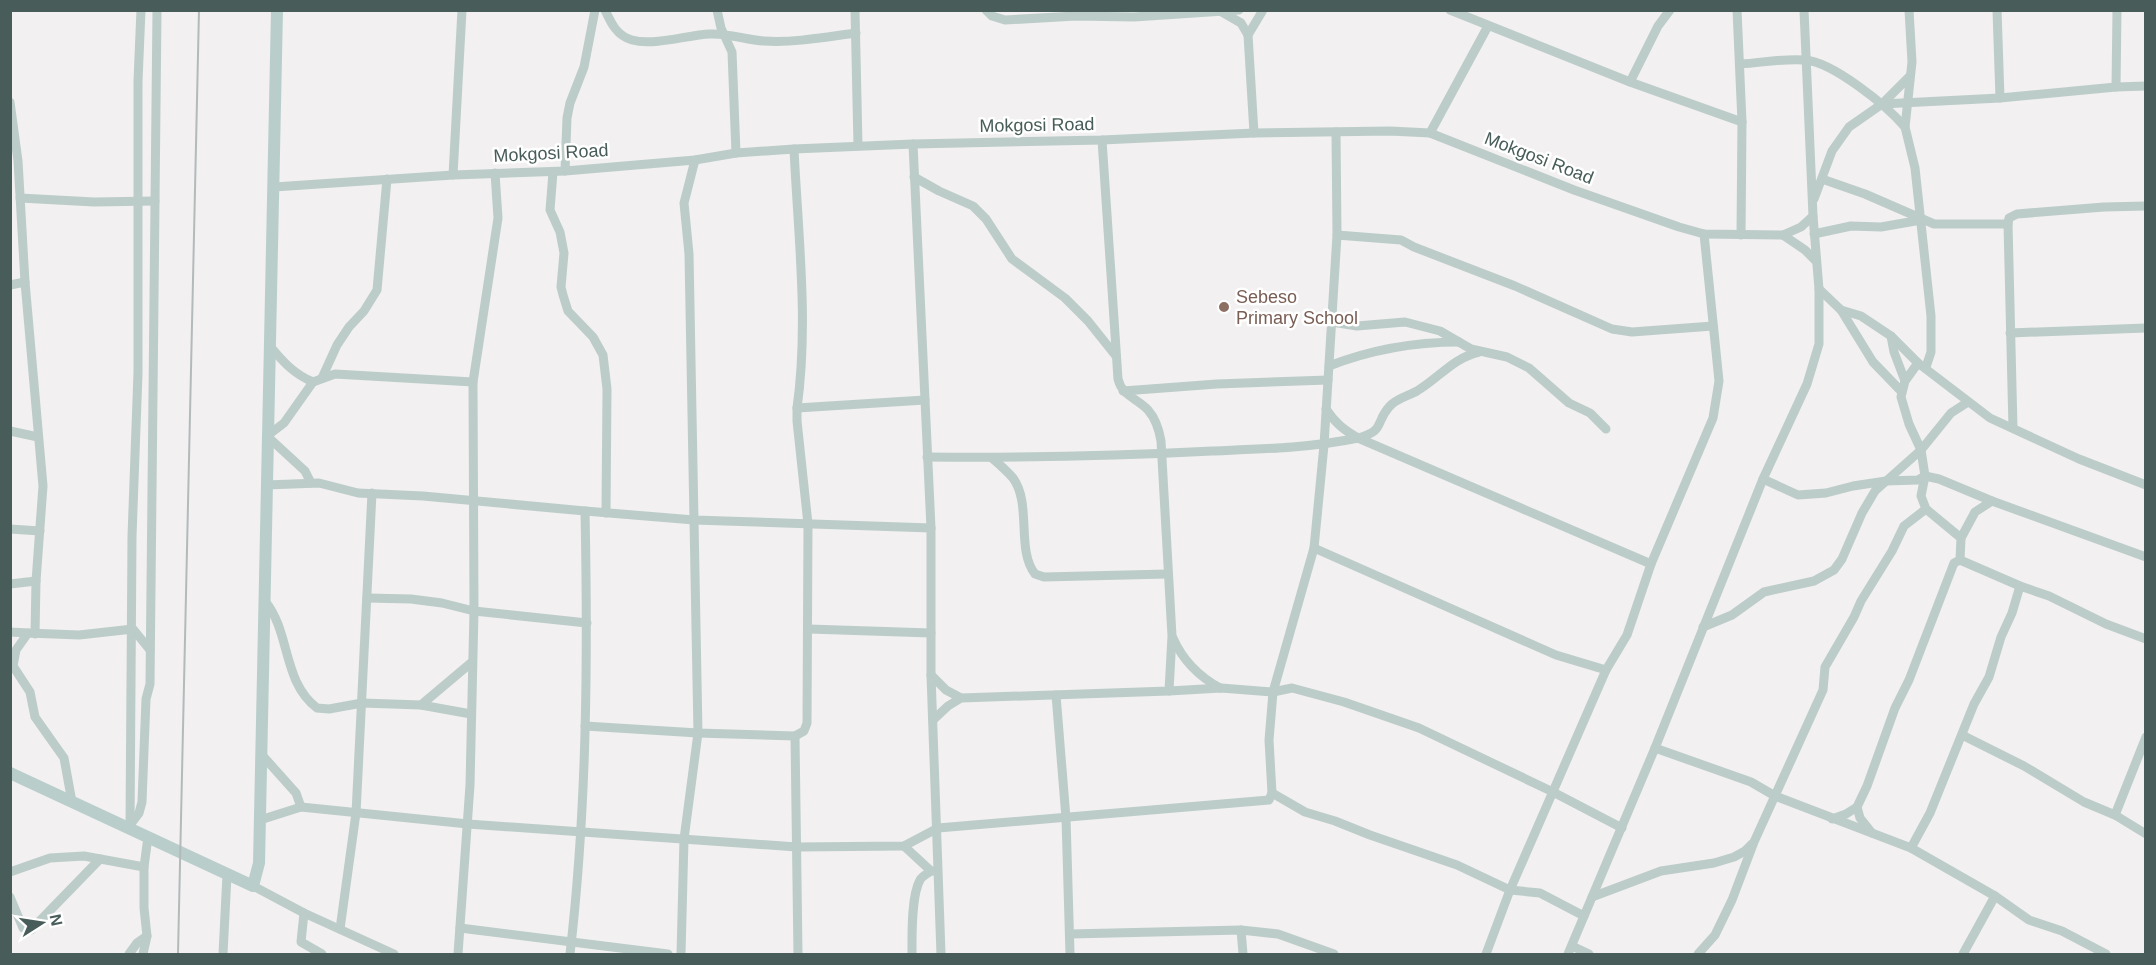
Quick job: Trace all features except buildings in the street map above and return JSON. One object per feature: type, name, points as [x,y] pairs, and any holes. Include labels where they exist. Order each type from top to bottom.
[{"type":"street","points":[[130,827],[132,536],[138,373],[138,81],[141,10]]},
{"type":"street","points":[[130,827],[139,813],[142,802],[146,699],[150,684],[157,10]]},
{"type":"street","points":[[453,175],[462,10]]},
{"type":"street","points":[[565,171],[567,118],[570,103],[584,67],[595,10]]},
{"type":"street","points":[[605,10],[614,28],[622,36],[632,40],[725,34],[765,41],[856,33]]},
{"type":"street","points":[[717,10],[732,52],[736,153]]},
{"type":"street","points":[[855,10],[858,146]]},
{"type":"street","points":[[986,10],[992,16],[1005,20],[1076,16],[1134,17],[1239,10]]},
{"type":"street","points":[[1248,35],[1263,10]]},
{"type":"street","points":[[1449,10],[1630,82],[1742,122]]},
{"type":"street","points":[[1630,82],[1658,26],[1670,10]]},
{"type":"street","points":[[1737,10],[1742,122],[1741,235]]},
{"type":"street","points":[[1589,954],[1570,950],[1655,748],[1763,479],[1807,384],[1819,344],[1819,289],[1812,202],[1804,10]]},
{"type":"street","points":[[1903,386],[1931,352],[1932,335],[1915,168],[1905,127],[1912,62],[1909,10]]},
{"type":"street","points":[[1996,10],[2001,98]]},
{"type":"street","points":[[2116,87],[2117,10]]},
{"type":"street","points":[[253,886],[259,863],[262,755],[277,11]]},
{"type":"street","points":[[1222,12],[1241,24],[1248,35],[1254,134]]},
{"type":"street","points":[[1430,133],[1488,26]]},
{"type":"street","points":[[1740,64],[1807,60],[1825,66],[1848,79],[1882,104],[1905,127]]},
{"type":"street","points":[[1812,202],[1832,151],[1849,127],[1882,104],[1910,75]]},
{"type":"street","points":[[1882,104],[2001,98],[2145,86]]},
{"type":"street","points":[[10,102],[18,161],[25,282],[43,486],[32,633],[16,650],[12,659],[17,674],[30,692],[35,717],[64,758],[72,802]]},
{"type":"street","name":"Mokgosi Road","points":[[274,187],[453,175],[553,172],[794,149],[1390,131],[1430,133],[1574,190],[1704,234],[1783,235]]},
{"type":"street","points":[[260,820],[301,807],[468,824],[797,847],[904,846],[938,828],[1269,800],[1272,793],[1269,740],[1273,692],[1314,548],[1324,445],[1337,235],[1336,132]]},
{"type":"street","points":[[1102,140],[1118,379],[1123,391],[1149,411],[1157,424],[1161,441],[1172,636],[1169,691]]},
{"type":"street","points":[[913,144],[931,528],[931,675],[938,828],[934,871],[941,954]]},
{"type":"street","points":[[585,726],[795,736],[804,731],[807,723],[808,524],[796,421],[802,352],[803,305],[794,149]]},
{"type":"street","points":[[681,954],[684,839],[698,733],[689,254],[684,202],[695,160]]},
{"type":"street","points":[[553,172],[550,210],[561,232],[564,253],[561,287],[563,295],[568,311],[593,338],[603,355],[607,389],[606,513]]},
{"type":"street","points":[[458,954],[468,824],[474,611],[473,382],[498,218],[495,173]]},
{"type":"street","points":[[914,177],[974,206],[986,219],[1012,259],[1065,298],[1088,321],[1116,356]]},
{"type":"street","points":[[267,436],[284,423],[318,380],[337,345],[364,311],[377,290],[387,179]]},
{"type":"street","points":[[1822,179],[1865,194],[1934,224],[2008,224]]},
{"type":"street","points":[[20,198],[155,201]]},
{"type":"street","points":[[2013,428],[2008,224],[2010,218],[2017,214],[2145,206]]},
{"type":"street","points":[[1783,235],[1801,227],[1813,216]]},
{"type":"street","points":[[1814,234],[1851,226],[1881,227],[1921,220]]},
{"type":"street","points":[[1486,954],[1510,890],[1606,670],[1626,635],[1651,564],[1713,418],[1719,381],[1704,234]]},
{"type":"street","points":[[1337,235],[1401,240],[1515,286],[1612,329],[1632,332],[1713,326]]},
{"type":"street","points":[[1783,235],[1805,250],[1816,261]]},
{"type":"street","points":[[10,285],[25,282]]},
{"type":"street","points":[[1819,289],[1840,310],[1873,362],[1903,386]]},
{"type":"street","points":[[1840,310],[1861,316],[1891,336],[1922,365],[1990,418],[2079,459],[2145,485]]},
{"type":"street","points":[[1332,322],[1357,326],[1405,322],[1440,331],[1480,352],[1507,357],[1529,368],[1569,403],[1590,413],[1606,429]]},
{"type":"street","points":[[2010,333],[2145,328]]},
{"type":"street","points":[[1891,336],[1903,386],[1901,397],[1909,424],[1921,450],[1925,476],[1922,496],[1926,509],[1961,538]]},
{"type":"street","points":[[1329,366],[1349,358],[1403,346],[1459,342]]},
{"type":"street","points":[[270,346],[286,366],[299,376],[318,380],[335,374],[473,382]]},
{"type":"street","points":[[927,457],[993,458],[1162,454],[1324,445],[1374,432],[1389,406],[1418,390],[1459,359],[1480,352]]},
{"type":"street","points":[[1123,391],[1217,384],[1328,380]]},
{"type":"street","points":[[797,408],[925,400]]},
{"type":"street","points":[[1703,627],[1732,615],[1764,592],[1814,580],[1834,570],[1848,547],[1866,505],[1875,491],[1921,450],[1951,413],[1968,402]]},
{"type":"street","points":[[1326,409],[1337,424],[1358,438],[1651,564]]},
{"type":"street","points":[[10,431],[38,437]]},
{"type":"street","points":[[267,436],[305,471],[311,483]]},
{"type":"street","points":[[993,458],[1014,479],[1018,490],[1028,560],[1035,574],[1044,577],[1167,573]]},
{"type":"street","points":[[1763,479],[1798,495],[1826,493],[1853,486],[1918,480],[1925,476],[1939,479],[1992,501],[2145,557]]},
{"type":"street","points":[[266,485],[311,483],[358,493],[474,500],[694,520],[931,528]]},
{"type":"street","points":[[340,929],[356,813],[372,493]]},
{"type":"street","points":[[1960,560],[1961,538],[1975,512],[1992,501]]},
{"type":"street","points":[[1698,954],[1715,935],[1732,900],[1754,842],[1822,690],[1825,667],[1904,526],[1926,509]]},
{"type":"street","points":[[570,954],[581,833],[585,726],[587,623],[585,511]]},
{"type":"street","points":[[10,529],[40,531]]},
{"type":"street","points":[[1314,548],[1556,655],[1606,670]]},
{"type":"street","points":[[1832,819],[1857,807],[1954,563],[1960,560],[2049,596],[2106,624],[2145,639]]},
{"type":"street","points":[[10,584],[36,581]]},
{"type":"street","points":[[1911,848],[1930,813],[1974,704],[1989,677],[2020,586]]},
{"type":"street","points":[[367,598],[411,599],[442,603],[474,611],[587,623]]},
{"type":"street","points":[[265,601],[280,627],[292,676],[310,702],[317,708],[329,709],[362,703],[421,705],[471,714]]},
{"type":"street","points":[[133,629],[150,650]]},
{"type":"street","points":[[10,632],[79,635],[133,629]]},
{"type":"street","points":[[809,629],[931,633]]},
{"type":"street","points":[[1172,636],[1179,651],[1194,670],[1205,680],[1221,688]]},
{"type":"street","points":[[421,705],[472,662]]},
{"type":"street","points":[[931,675],[946,690],[961,698]]},
{"type":"street","points":[[933,720],[961,698],[1221,688],[1273,692],[1299,689],[1379,713],[1419,728],[1553,792],[1622,828]]},
{"type":"street","points":[[1056,695],[1066,818],[1070,954]]},
{"type":"street","points":[[1962,735],[2024,766],[2084,802],[2115,815],[2145,834]]},
{"type":"street","points":[[795,736],[798,954]]},
{"type":"street","points":[[2115,815],[2145,737]]},
{"type":"street","points":[[1655,748],[1751,782],[1775,796],[1911,848],[1995,896],[2029,920],[2062,931],[2103,954]]},
{"type":"street","points":[[262,755],[296,794],[301,807]]},
{"type":"street","points":[[10,773],[130,827],[304,913],[394,954]]},
{"type":"street","points":[[1272,793],[1305,812],[1335,820],[1370,835],[1457,865],[1510,890],[1540,893],[1584,916]]},
{"type":"street","points":[[1857,807],[1860,818],[1872,834]]},
{"type":"street","points":[[143,954],[147,936],[144,867],[148,837]]},
{"type":"street","points":[[1592,897],[1661,871],[1714,863],[1734,857],[1754,842]]},
{"type":"street","points":[[904,846],[934,871]]},
{"type":"street","points":[[10,872],[50,858],[84,856],[144,867]]},
{"type":"street","points":[[10,897],[23,928],[31,930],[100,859]]},
{"type":"street","points":[[912,954],[914,909],[918,885],[920,878],[934,871]]},
{"type":"street","points":[[223,954],[227,875]]},
{"type":"street","points":[[1963,954],[1995,896]]},
{"type":"street","points":[[304,913],[301,942],[321,954]]},
{"type":"street","points":[[460,928],[668,954]]},
{"type":"street","points":[[1070,934],[1241,930],[1278,934],[1334,954]]},
{"type":"street","points":[[1241,930],[1243,954]]},
{"type":"street","points":[[129,954],[137,943],[147,936]]},
{"type":"railway","points":[[178,954],[199,10]]},
{"type":"place","name":"Sebeso Primary School","points":[[1224,307]]}]
